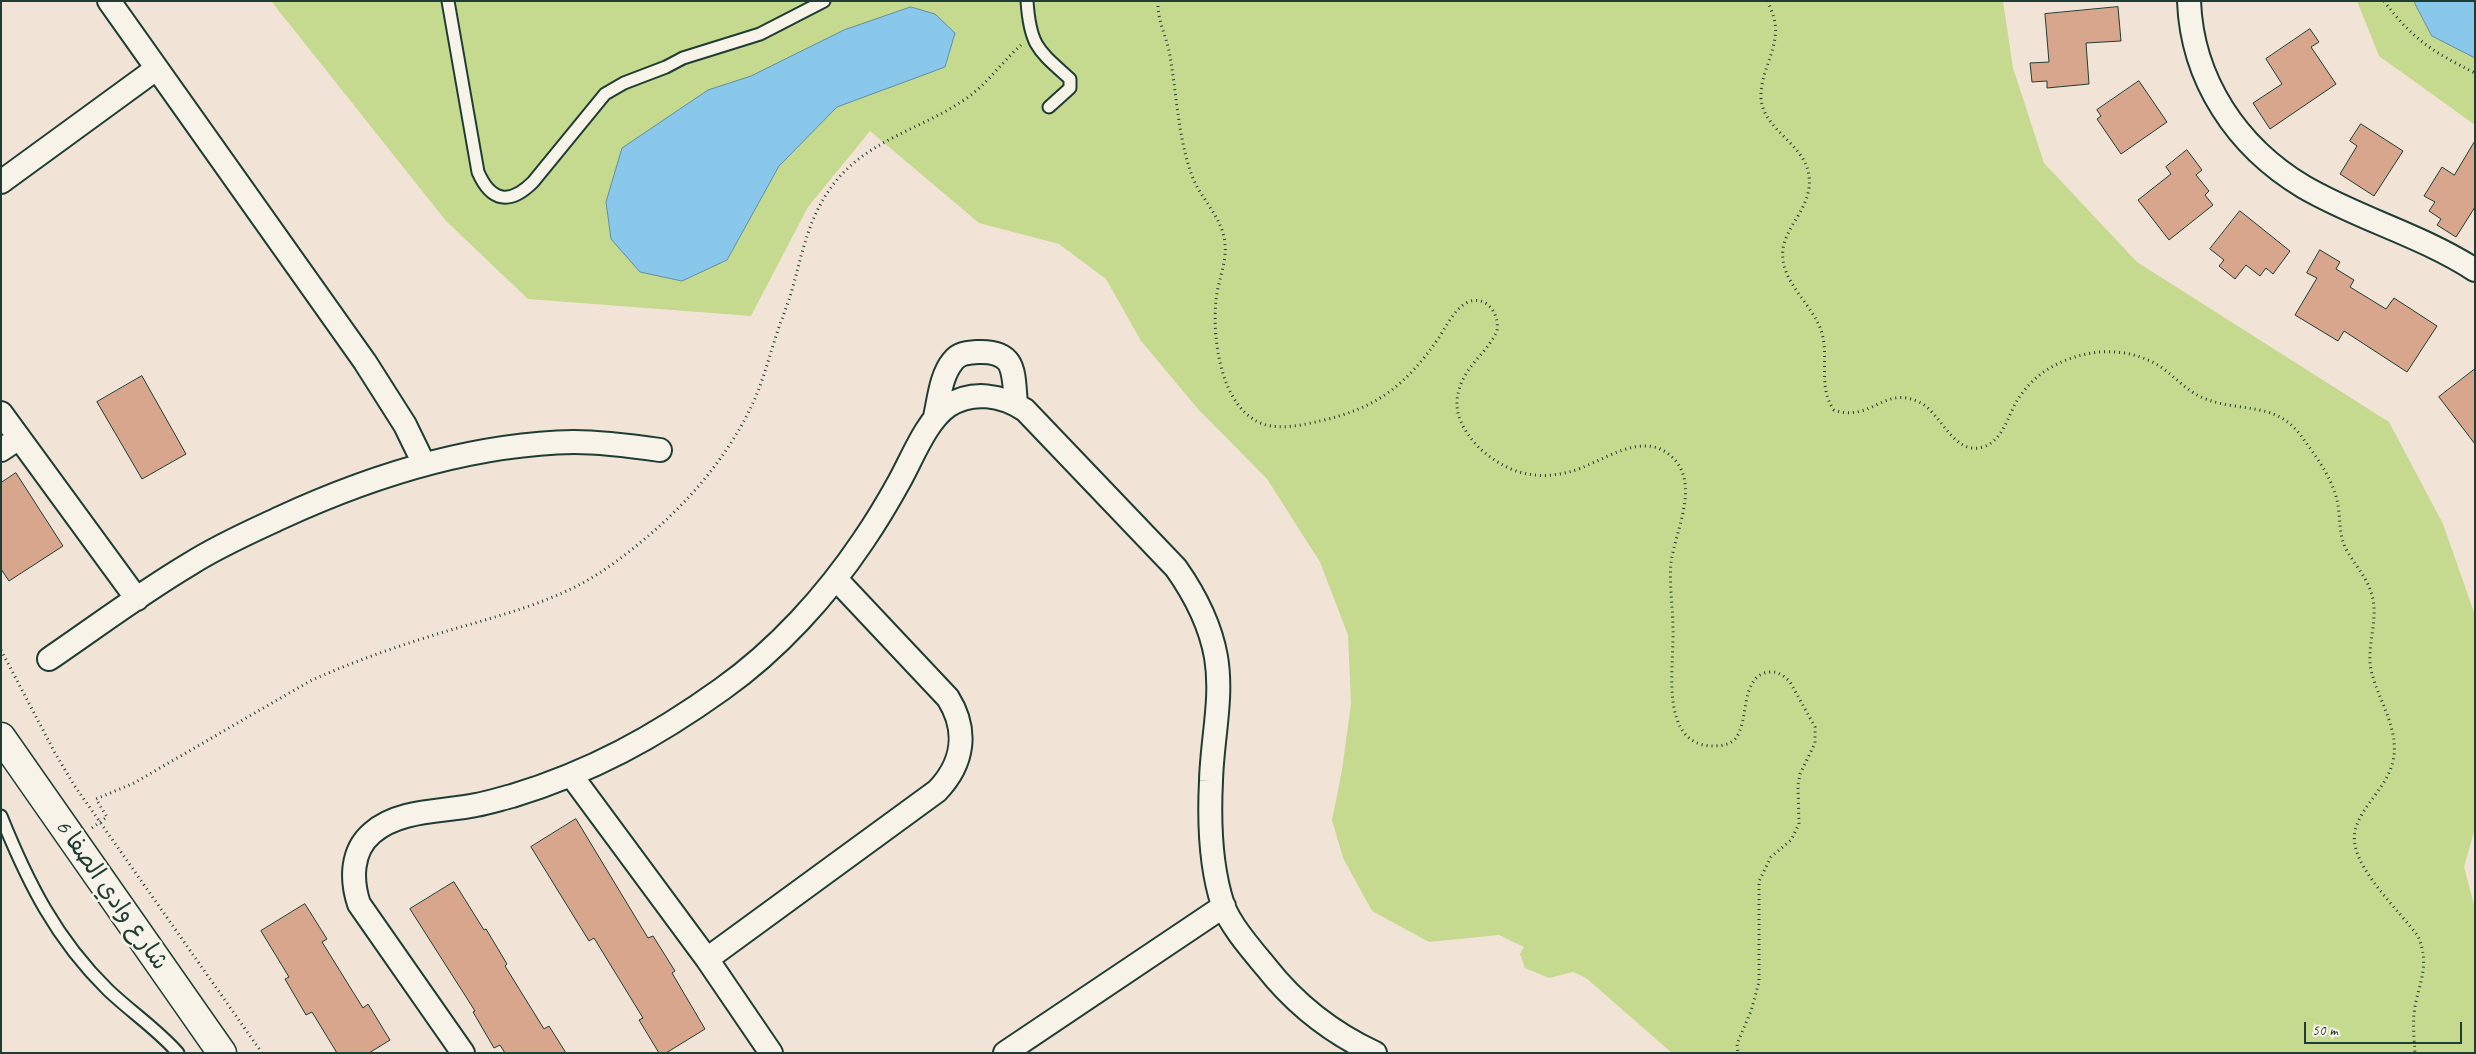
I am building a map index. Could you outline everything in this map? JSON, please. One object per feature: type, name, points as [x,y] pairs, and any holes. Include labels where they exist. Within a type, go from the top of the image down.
[{"type":"main road","name":"شارع وادي الصفا 6","points":[[1,737],[222,1053]]},
{"type":"street","points":[[109,1],[365,362],[405,425],[424,464]]},
{"type":"street","points":[[2189,1],[2196,47],[2216,101],[2230,121],[2264,158],[2305,187],[2426,241],[2475,270]]},
{"type":"street","points":[[1,182],[156,69]]},
{"type":"street","points":[[463,1053],[359,904],[353,887],[353,868],[359,850],[370,834],[382,825],[402,817],[479,805],[571,776],[603,762],[686,714],[735,680],[782,638],[836,579],[863,541],[898,485],[935,417],[948,368],[958,355],[990,352],[1000,354],[1007,359],[1012,367],[1016,404]]},
{"type":"street","points":[[935,417],[949,405],[965,398],[982,395],[1000,398],[1016,404],[1025,410],[1176,568],[1195,595],[1209,630],[1216,657],[1218,696],[1211,781],[1212,852],[1224,906],[1250,947],[1277,981],[1312,1015],[1352,1042],[1375,1053]]},
{"type":"street","points":[[1,413],[10,444],[137,599]]},
{"type":"street","points":[[49,659],[190,564],[241,536],[335,493],[377,477],[424,464],[541,444],[575,442],[618,444],[660,450]]},
{"type":"street","points":[[707,959],[937,790],[955,767],[962,739],[960,724],[952,704],[836,579]]},
{"type":"street","points":[[571,776],[707,959],[771,1053]]},
{"type":"street","points":[[1010,1051],[1224,906]]},
{"type":"lane","points":[[448,1],[478,172],[485,189],[502,198],[520,195],[533,182],[605,94],[624,83],[666,67],[683,58],[760,34],[824,1]]},
{"type":"lane","points":[[1027,1],[1031,37],[1042,54],[1071,81],[1070,88],[1049,107]]},
{"type":"lane","points":[[1,816],[39,901],[71,950],[109,991],[147,1022],[178,1053]]},
{"type":"path","points":[[1158,1],[1159,22],[1167,40],[1180,134],[1186,157],[1193,179],[1224,234],[1225,260],[1216,300],[1216,325],[1222,369],[1236,404],[1249,417],[1264,425],[1300,425],[1334,418],[1370,405],[1404,381],[1432,347],[1458,309],[1472,300],[1480,301],[1493,309],[1498,324],[1497,331],[1463,378],[1457,406],[1460,421],[1479,448],[1504,466],[1517,471],[1542,476],[1572,471],[1620,450],[1647,446],[1661,448],[1674,458],[1682,472],[1685,504],[1671,564],[1674,650],[1672,683],[1680,729],[1699,744],[1710,746],[1728,743],[1739,733],[1752,686],[1762,674],[1770,672],[1784,676],[1790,682],[1815,727],[1816,735],[1812,751],[1800,774],[1797,795],[1800,815],[1796,832],[1791,840],[1771,857],[1759,881],[1759,982],[1751,1011],[1737,1044],[1738,1053]]},
{"type":"path","points":[[1768,1],[1775,22],[1775,32],[1761,98],[1764,110],[1771,121],[1802,154],[1810,177],[1809,191],[1803,208],[1786,238],[1783,259],[1790,280],[1810,309],[1821,330],[1826,391],[1828,402],[1834,410],[1855,414],[1865,412],[1886,400],[1905,398],[1918,401],[1929,409],[1958,443],[1970,448],[1983,448],[1994,442],[2002,432],[2020,396],[2034,380],[2049,368],[2082,355],[2115,351],[2147,360],[2202,397],[2271,411],[2287,421],[2301,435],[2326,473],[2338,503],[2342,537],[2347,550],[2366,579],[2372,596],[2374,612],[2369,658],[2394,739],[2394,756],[2390,773],[2382,789],[2356,824],[2355,848],[2374,882],[2418,936],[2422,947],[2425,958],[2414,1015],[2415,1053]]},
{"type":"path","points":[[2384,1],[2402,26],[2436,54],[2475,73]]},
{"type":"path","points":[[72,841],[107,816],[96,800],[134,783],[310,681],[336,669],[402,646],[492,619],[546,599],[603,571],[658,527],[715,467],[752,405],[766,371],[792,290],[801,249],[814,216],[831,187],[844,171],[877,145],[932,119],[968,97],[992,77],[1016,50],[1031,37]]},
{"type":"path","points":[[1,650],[55,752],[100,822],[262,1053]]},
{"type":"green space","points":[[271,1],[2003,1],[2013,68],[2044,163],[2137,262],[2389,422],[2443,524],[2475,615],[2475,828],[2464,867],[2475,908],[2475,1053],[1672,1053],[1586,978],[1573,972],[1549,978],[1525,968],[1520,954],[1524,947],[1499,935],[1429,942],[1372,911],[1343,858],[1332,820],[1342,770],[1351,704],[1348,635],[1320,562],[1267,479],[1198,409],[1141,341],[1106,279],[1059,244],[979,223],[870,131],[808,207],[751,316],[528,299],[446,221]]},
{"type":"green space","points":[[2357,1],[2475,1],[2475,125],[2379,56]]},
{"type":"water","points":[[2414,1],[2475,1],[2475,58],[2432,36]]},
{"type":"water","points":[[911,7],[935,14],[955,33],[945,67],[837,107],[779,166],[727,260],[682,281],[640,272],[611,239],[606,202],[622,148],[708,90],[751,76],[844,30]]},
{"type":"building","points":[[2118,7],[2121,41],[2086,43],[2089,84],[2047,88],[2047,81],[2032,82],[2030,63],[2049,62],[2045,14]]},
{"type":"building","points":[[2310,29],[2319,42],[2311,47],[2336,84],[2270,129],[2253,103],[2282,84],[2266,59]]},
{"type":"building","points":[[2139,81],[2167,122],[2121,154],[2097,119],[2101,116],[2097,110]]},
{"type":"building","points":[[2361,124],[2403,151],[2374,196],[2340,174],[2357,146],[2350,141]]},
{"type":"building","points":[[2475,141],[2475,207],[2456,237],[2437,225],[2441,219],[2429,211],[2435,202],[2424,196],[2442,167],[2454,175]]},
{"type":"building","points":[[2187,150],[2202,170],[2196,175],[2209,191],[2205,195],[2213,205],[2169,240],[2138,200],[2171,174],[2166,167]]},
{"type":"building","points":[[2240,211],[2290,251],[2273,274],[2266,268],[2260,276],[2246,265],[2235,279],[2219,266],[2224,260],[2210,249]]},
{"type":"building","points":[[2320,250],[2340,262],[2336,269],[2354,280],[2350,287],[2386,309],[2394,298],[2437,326],[2407,372],[2344,331],[2338,341],[2295,315],[2317,278],[2307,273]]},
{"type":"building","points":[[2475,369],[2475,444],[2439,397]]},
{"type":"building","points":[[142,376],[186,454],[142,479],[97,402]]},
{"type":"building","points":[[16,473],[63,546],[9,581],[1,569],[1,483]]},
{"type":"building","points":[[576,819],[648,938],[653,936],[675,971],[672,973],[705,1029],[666,1053],[659,1053],[639,1020],[643,1018],[594,938],[589,941],[531,847]]},
{"type":"building","points":[[454,882],[484,930],[486,929],[507,964],[505,966],[544,1029],[549,1026],[566,1053],[505,1053],[500,1045],[494,1048],[473,1012],[475,1011],[410,909]]},
{"type":"building","points":[[305,904],[327,939],[322,942],[363,1008],[368,1004],[390,1040],[369,1053],[337,1053],[312,1012],[306,1015],[285,979],[289,977],[261,931]]}]
